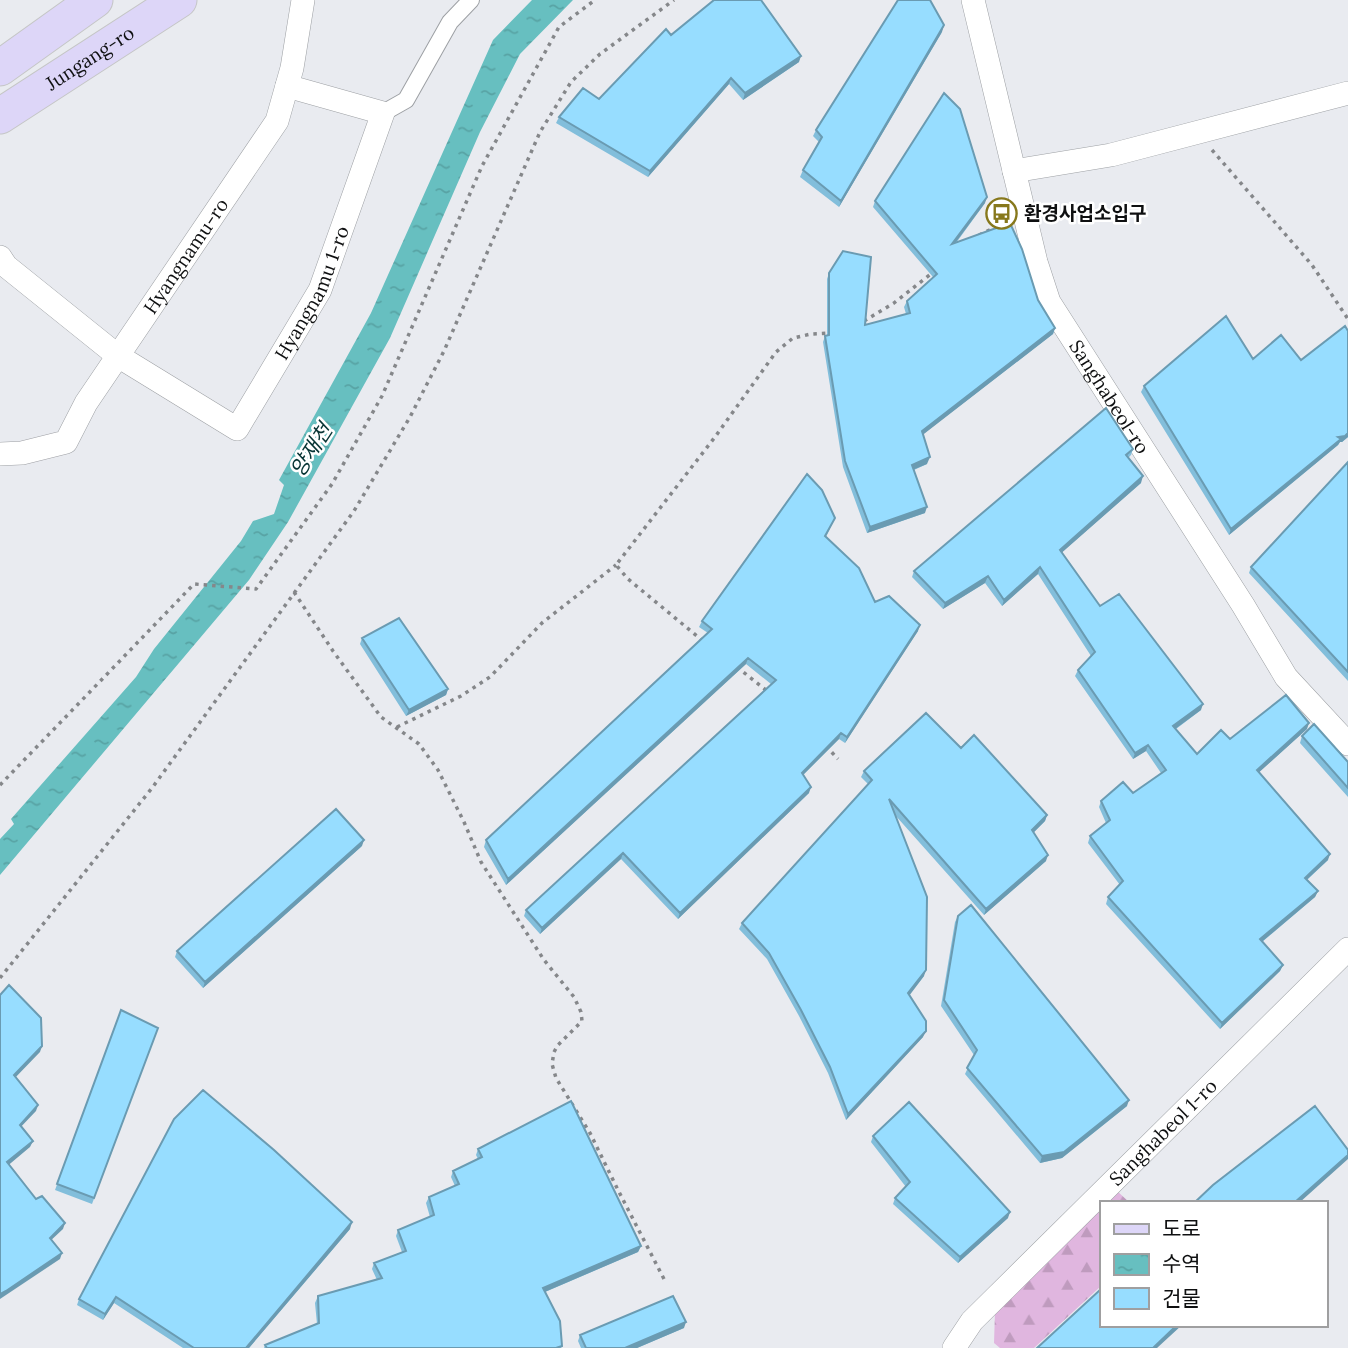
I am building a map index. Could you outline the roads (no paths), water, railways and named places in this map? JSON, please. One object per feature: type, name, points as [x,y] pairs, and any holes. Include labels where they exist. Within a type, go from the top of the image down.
[{"type":"main road","points":[[0,68],[95,0]]},
{"type":"main road","name":"Jungang-ro","points":[[0,116],[179,0]]},
{"type":"street","name":"Hyangnamu-ro","points":[[0,454],[22,453],[66,442],[86,403],[277,121],[292,68],[303,0]]},
{"type":"street","points":[[287,86],[383,113],[405,100],[450,22],[471,0]]},
{"type":"street","name":"Sanghabeol-ro","points":[[973,0],[1036,262],[1049,302],[1243,605],[1286,677],[1348,744]]},
{"type":"street","points":[[1014,172],[1111,155],[1348,93]]},
{"type":"street","name":"Hyangnamu 1-ro","points":[[118,356],[237,429],[320,290],[383,113]]},
{"type":"street","points":[[0,257],[6,266],[118,356]]},
{"type":"street","name":"Sanghabeol 1-ro","points":[[954,1348],[972,1321],[1348,949]]},
{"type":"water","name":"양재천","points":[[532,0],[573,0],[520,54],[480,132],[390,338],[288,522],[249,580],[0,875],[0,839],[14,824],[11,819],[136,677],[154,649],[241,541],[253,521],[274,514],[284,485],[279,480],[371,313],[493,40]]},
{"type":"place","name":"환경사업소입구","points":[[1001,213]]}]
